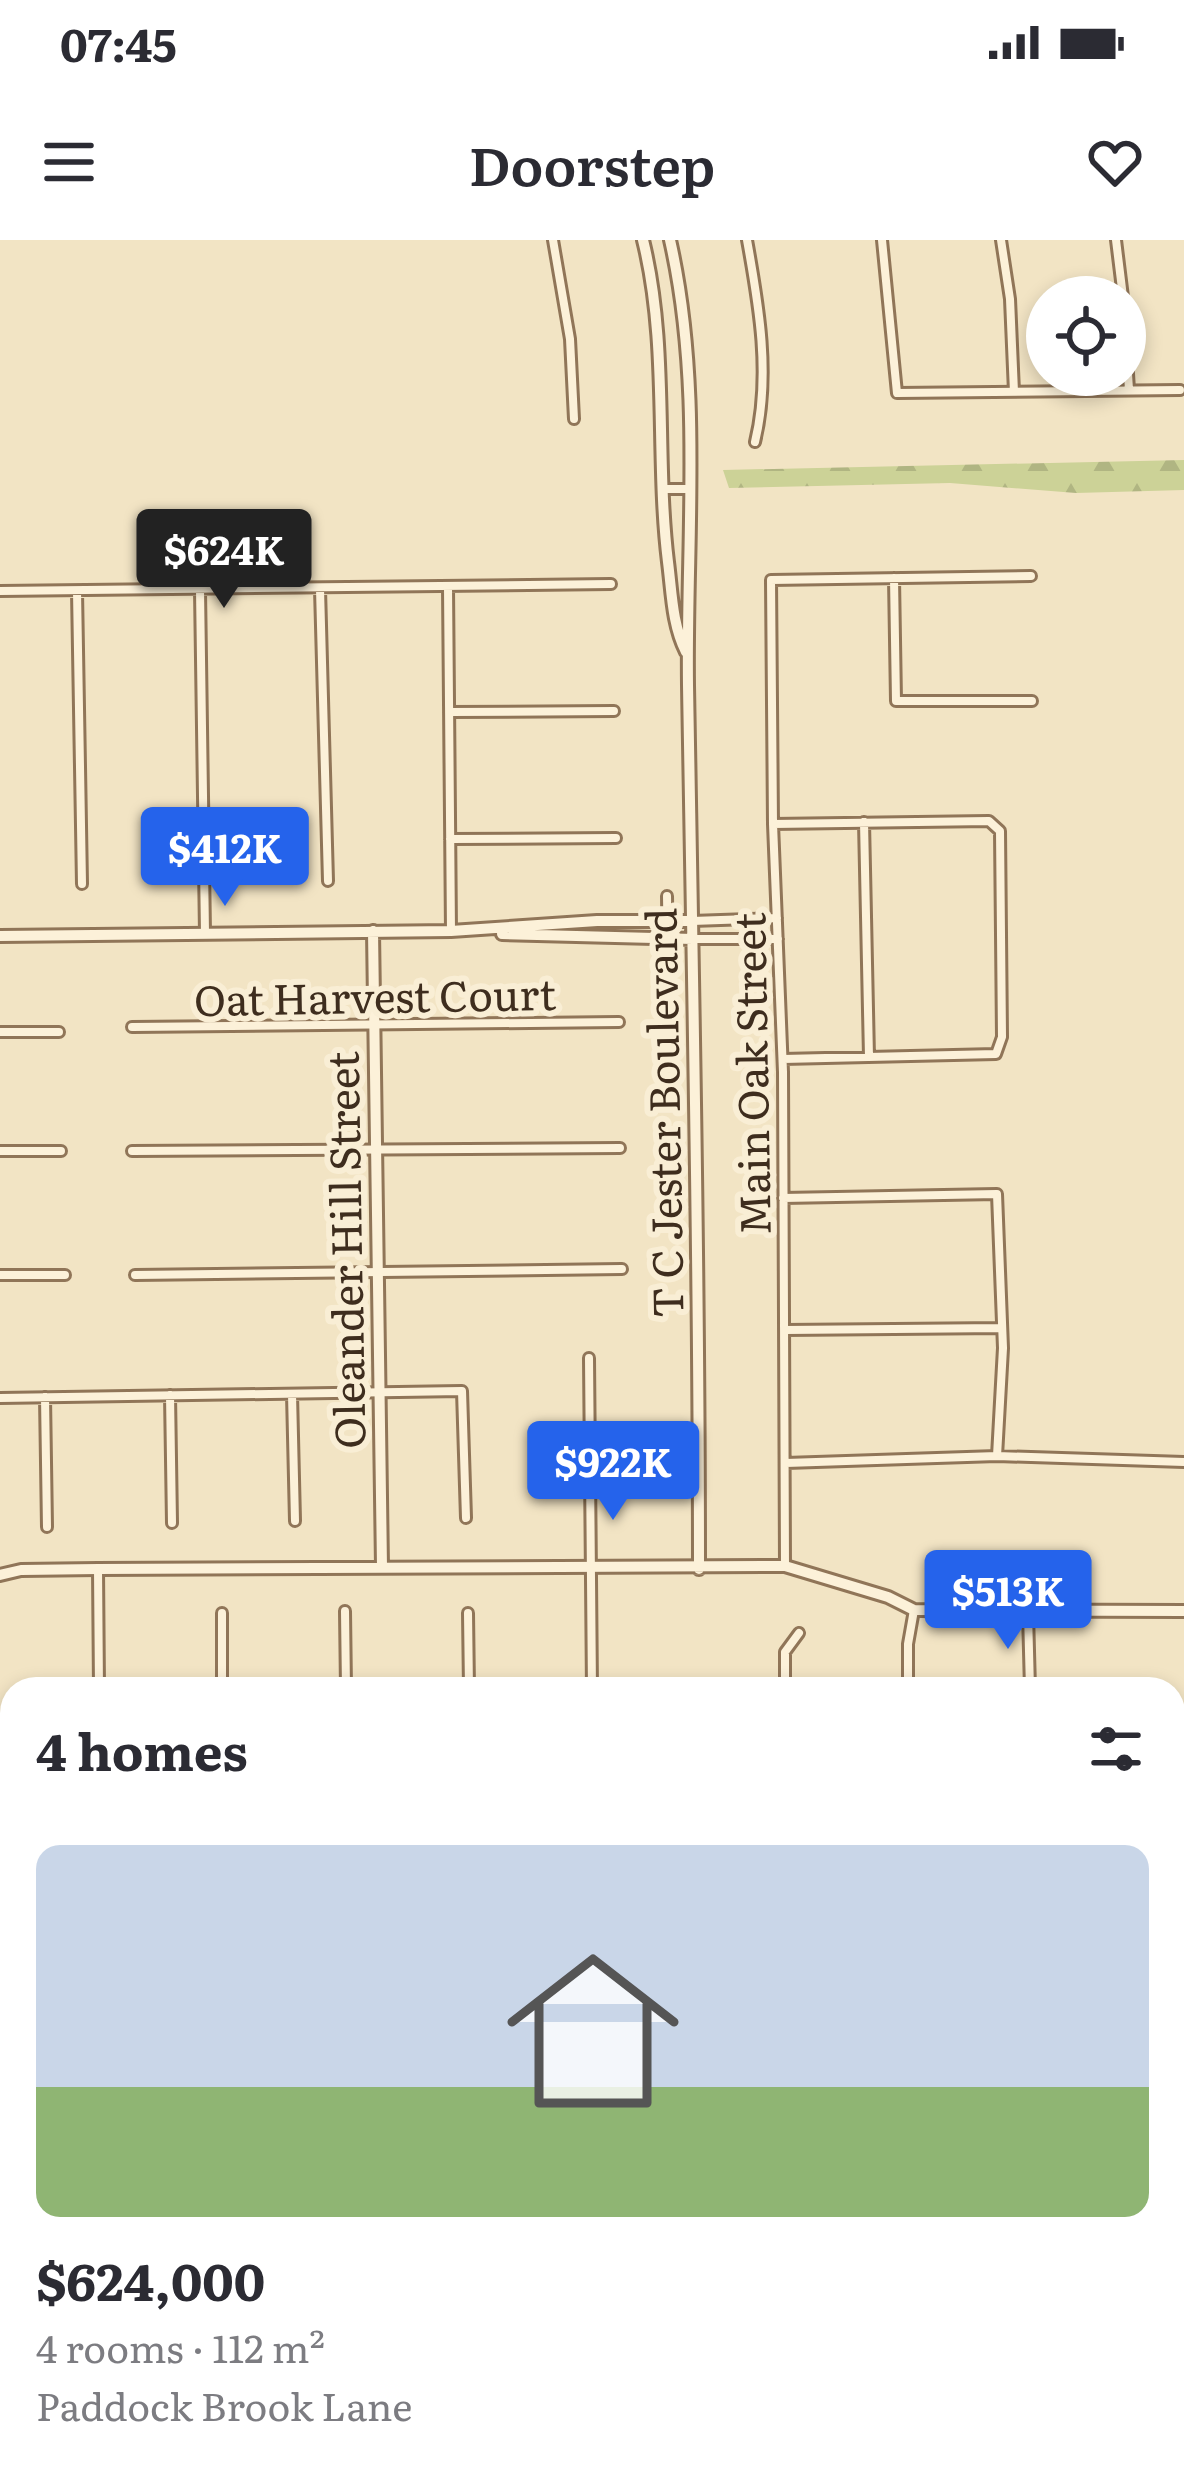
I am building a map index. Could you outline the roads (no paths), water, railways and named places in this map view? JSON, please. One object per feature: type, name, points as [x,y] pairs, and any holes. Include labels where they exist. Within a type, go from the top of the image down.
[{"type":"street","points":[[553,240],[570,338],[574,419]]},
{"type":"street","name":"T C Jester Boulevard","points":[[644,240],[659,356],[662,489],[676,633],[688,655]]},
{"type":"street","name":"T C Jester Boulevard","points":[[670,240],[688,369],[698,1569]]},
{"type":"street","points":[[747,240],[759,312],[763,408],[755,442]]},
{"type":"street","points":[[882,240],[897,393],[1026,392]]},
{"type":"street","points":[[1001,240],[1010,299],[1014,392]]},
{"type":"street","points":[[1116,240],[1120,276]]},
{"type":"street","points":[[1146,390],[1180,390]]},
{"type":"street","points":[[662,489],[689,489]]},
{"type":"street","points":[[1031,576],[894,578],[896,701],[1032,700]]},
{"type":"street","name":"Main Oak Street","points":[[785,1566],[783,1058],[773,824],[771,580],[894,578]]},
{"type":"street","points":[[0,591],[611,584]]},
{"type":"street","points":[[448,587],[451,931]]},
{"type":"street","points":[[320,589],[328,881]]},
{"type":"street","points":[[200,590],[205,933]]},
{"type":"street","points":[[77,591],[82,884]]},
{"type":"street","points":[[449,712],[614,711]]},
{"type":"street","points":[[773,824],[989,821],[1000,831],[1001,1047],[996,1054],[783,1058]]},
{"type":"street","points":[[864,822],[869,1057]]},
{"type":"street","points":[[450,839],[616,838]]},
{"type":"street","name":"T C Jester Boulevard","points":[[668,896],[668,960]]},
{"type":"street","points":[[0,936],[451,931],[777,918]]},
{"type":"street","points":[[451,931],[778,939]]},
{"type":"street","name":"Oleander Hill Street","points":[[373,932],[382,1567]]},
{"type":"street","name":"Oat Harvest Court","points":[[132,1027],[619,1022]]},
{"type":"street","points":[[0,1032],[58,1032]]},
{"type":"street","points":[[132,1151],[620,1148]]},
{"type":"street","points":[[0,1151],[61,1150]]},
{"type":"street","points":[[783,1198],[997,1194],[1002,1328],[997,1456]]},
{"type":"street","points":[[135,1274],[622,1269]]},
{"type":"street","points":[[0,1275],[65,1274]]},
{"type":"street","points":[[785,1330],[1002,1328]]},
{"type":"street","points":[[589,1358],[592,1677]]},
{"type":"street","points":[[0,1398],[462,1391],[466,1518]]},
{"type":"street","points":[[292,1394],[295,1521]]},
{"type":"street","points":[[170,1395],[172,1523]]},
{"type":"street","points":[[45,1397],[46,1527]]},
{"type":"street","points":[[786,1463],[997,1456],[1184,1462]]},
{"type":"street","points":[[0,1575],[21,1570],[98,1569],[785,1566],[888,1597],[914,1610],[1184,1611]]},
{"type":"street","points":[[98,1569],[99,1677]]},
{"type":"street","points":[[908,1677],[914,1610]]},
{"type":"street","points":[[345,1611],[346,1677]]},
{"type":"street","points":[[222,1613],[222,1677]]},
{"type":"street","points":[[468,1613],[469,1677]]},
{"type":"street","points":[[1028,1613],[1030,1677]]},
{"type":"street","points":[[785,1677],[784,1652],[799,1633]]}]
